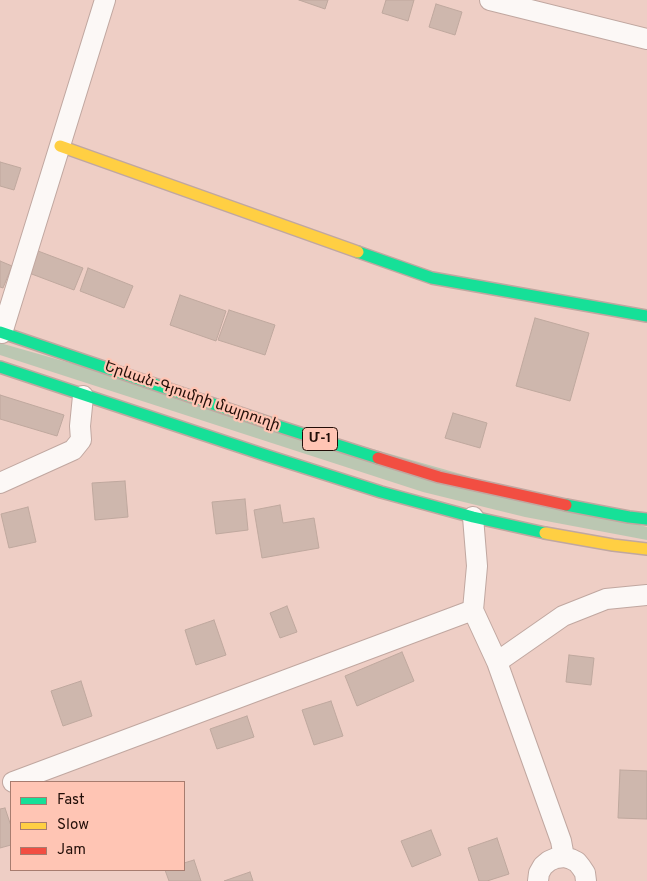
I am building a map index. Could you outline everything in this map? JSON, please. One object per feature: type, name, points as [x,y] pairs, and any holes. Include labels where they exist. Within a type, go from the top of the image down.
[{"type":"main road","points":[[60,146],[432,278],[647,316]]},
{"type":"main road","name":"Երևան-Գյումրի մայրուղի","points":[[1,333],[281,428],[439,477],[535,499],[647,519]]},
{"type":"main road","name":"Երևան-Գյումրի մայրուղի","points":[[0,368],[381,492],[526,529],[613,545],[647,549]]},
{"type":"street","points":[[1,333],[105,0]]},
{"type":"street","points":[[490,0],[647,39]]},
{"type":"street","points":[[0,483],[73,450],[81,440],[80,426],[84,396]]},
{"type":"street","points":[[473,517],[477,566],[473,610],[497,662],[561,841],[564,857]]},
{"type":"street","points":[[497,662],[563,616],[606,599],[647,595]]},
{"type":"street","points":[[17,781],[473,610]]},
{"type":"street","points":[[538,881],[543,866],[549,861],[564,857],[577,862],[584,873],[586,881]]},
{"type":"green space","points":[[0,343],[647,527],[647,540],[525,517],[423,492],[0,355]]},
{"type":"building","points":[[299,0],[328,0],[325,9]]},
{"type":"building","points":[[386,0],[414,0],[408,21],[382,13]]},
{"type":"building","points":[[436,4],[462,12],[455,35],[429,27]]},
{"type":"building","points":[[0,162],[21,168],[14,190],[0,186]]},
{"type":"building","points":[[38,251],[83,268],[74,290],[29,273]]},
{"type":"building","points":[[0,261],[12,266],[3,288],[0,287]]},
{"type":"building","points":[[88,268],[133,286],[124,308],[80,291]]},
{"type":"building","points":[[180,295],[226,311],[216,341],[170,325]]},
{"type":"building","points":[[229,310],[275,325],[265,355],[218,340]]},
{"type":"building","points":[[535,318],[589,333],[570,401],[516,386]]},
{"type":"building","points":[[0,395],[64,415],[57,436],[0,419]]},
{"type":"building","points":[[453,413],[487,423],[480,448],[445,438]]},
{"type":"building","points":[[125,481],[128,517],[95,520],[92,483]]},
{"type":"building","points":[[245,499],[248,530],[216,534],[212,502]]},
{"type":"building","points":[[280,505],[283,523],[314,518],[319,548],[262,558],[254,510]]},
{"type":"building","points":[[28,507],[36,542],[9,548],[1,514]]},
{"type":"building","points":[[287,606],[297,632],[280,638],[270,613]]},
{"type":"building","points":[[214,620],[226,655],[196,665],[185,630]]},
{"type":"building","points":[[402,652],[414,681],[357,706],[345,676]]},
{"type":"building","points":[[569,655],[594,658],[591,685],[566,682]]},
{"type":"building","points":[[81,681],[92,716],[63,726],[51,691]]},
{"type":"building","points":[[331,701],[343,736],[314,745],[302,710]]},
{"type":"building","points":[[247,716],[254,737],[217,749],[210,729]]},
{"type":"building","points":[[620,770],[647,771],[647,819],[618,818]]},
{"type":"building","points":[[5,808],[10,823],[10,845],[0,848],[0,809]]},
{"type":"building","points":[[431,830],[441,855],[412,867],[401,841]]},
{"type":"building","points":[[497,838],[509,874],[487,881],[479,881],[468,848]]},
{"type":"building","points":[[194,860],[201,881],[169,881],[165,871],[185,871],[185,863]]},
{"type":"building","points":[[250,872],[253,881],[224,881]]},
{"type":"traffic: fast","points":[[358,252],[432,278],[647,316]]},
{"type":"traffic: fast","points":[[0,332],[378,458]]},
{"type":"traffic: fast","points":[[0,367],[381,492],[473,517],[545,533]]},
{"type":"traffic: fast","points":[[566,505],[647,519]]},
{"type":"traffic: slow","points":[[60,146],[358,252]]},
{"type":"traffic: slow","points":[[545,533],[647,549]]},
{"type":"traffic: jam","points":[[378,458],[439,477],[566,505]]}]
